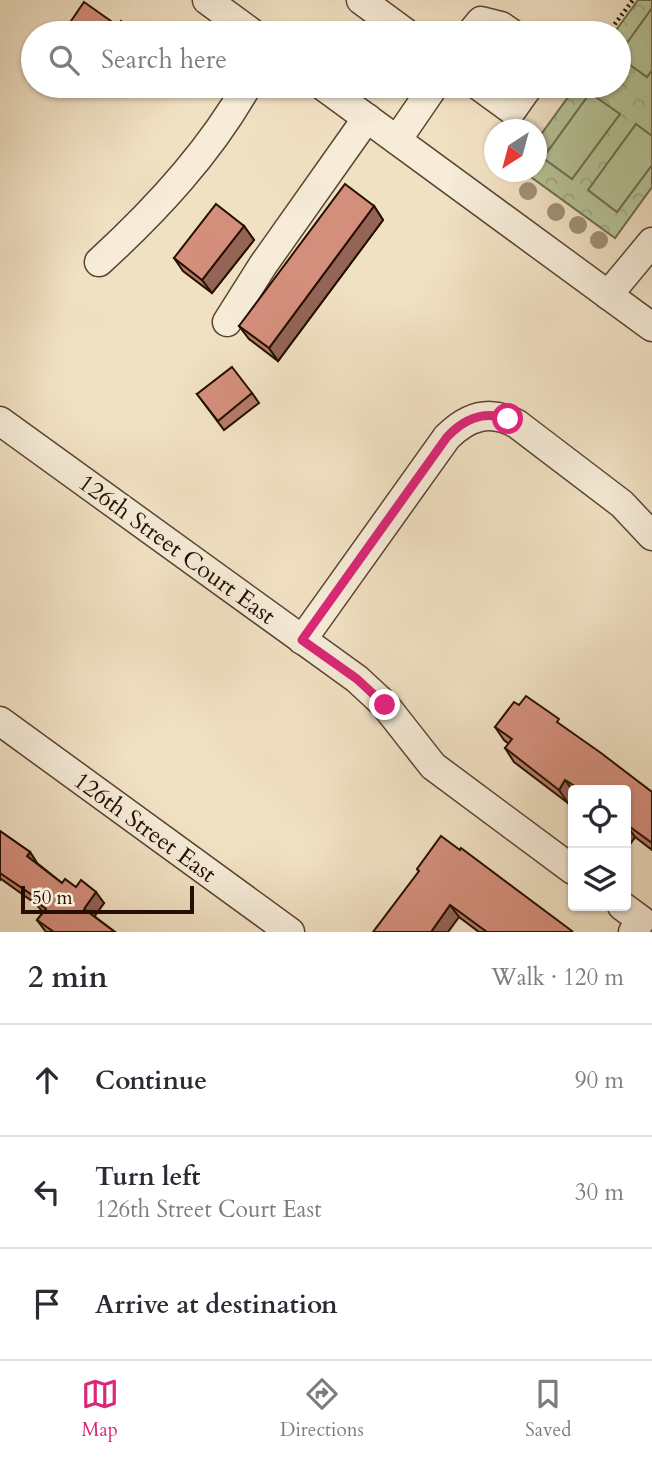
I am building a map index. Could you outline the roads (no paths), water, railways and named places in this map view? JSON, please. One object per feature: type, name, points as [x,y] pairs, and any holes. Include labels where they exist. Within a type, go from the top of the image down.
[{"type":"street","points":[[206,0],[235,21]]},
{"type":"street","points":[[361,0],[390,21]]},
{"type":"street","points":[[99,262],[159,205],[216,133],[239,98]]},
{"type":"street","points":[[340,98],[652,327]]},
{"type":"street","points":[[397,140],[426,98]]},
{"type":"street","points":[[495,98],[512,110],[520,98]]},
{"type":"street","points":[[227,322],[263,265],[367,118]]},
{"type":"street","points":[[608,295],[652,242]]},
{"type":"street","points":[[302,640],[447,437],[464,422],[479,416],[498,415],[517,424],[622,504],[652,536]]},
{"type":"street","name":"126th Street Court East","points":[[0,421],[371,691],[399,722],[422,754],[450,781],[568,866]]},
{"type":"street","name":"126th Street East","points":[[0,721],[290,932]]}]
